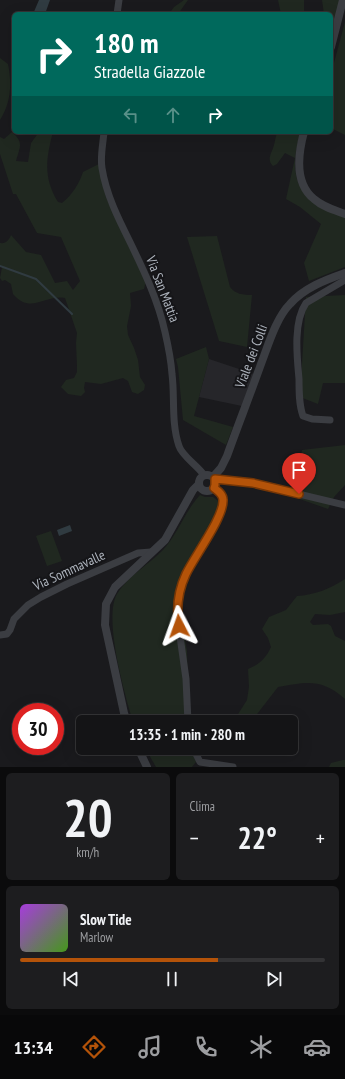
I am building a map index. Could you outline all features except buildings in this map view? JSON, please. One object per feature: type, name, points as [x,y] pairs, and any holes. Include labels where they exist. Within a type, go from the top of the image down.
[{"type":"street","points":[[117,12],[119,0]]},
{"type":"street","points":[[333,39],[343,0]]},
{"type":"street","name":"Via San Mattia","points":[[104,134],[102,166],[106,188],[119,221],[144,270],[166,333],[172,373],[175,424],[178,445],[182,452],[204,475]]},
{"type":"street","points":[[304,134],[300,151],[299,171],[301,182],[305,190],[314,200],[328,208],[345,214]]},
{"type":"street","name":"Viale dei Colli","points":[[214,481],[227,456],[279,320],[289,304],[305,290],[345,273]]},
{"type":"street","points":[[330,420],[312,419],[303,416],[300,400],[297,353],[299,320],[306,303],[345,280]]},
{"type":"street","points":[[125,715],[105,625],[106,604],[115,587],[165,540],[193,490],[199,484],[200,478],[204,475],[210,475],[221,493],[223,500],[221,509],[216,521],[186,574],[178,600],[177,615],[186,680],[188,715]]},
{"type":"street","points":[[199,484],[204,491],[211,490],[214,481]]},
{"type":"street","points":[[214,481],[253,483],[345,505]]},
{"type":"street","name":"Via Sommavalle","points":[[0,635],[7,634],[18,614],[28,605],[41,597],[80,578],[138,554],[152,552]]},
{"type":"street","points":[[141,755],[147,767]]},
{"type":"street","points":[[196,755],[200,762],[233,767]]},
{"type":"shaded area","points":[[39,0],[50,0],[46,12],[34,12]]},
{"type":"shaded area","points":[[184,0],[188,0],[179,12],[170,12],[174,7]]},
{"type":"shaded area","points":[[278,0],[304,0],[304,12],[281,12]]},
{"type":"shaded area","points":[[322,0],[340,0],[334,22],[333,12],[324,12]]},
{"type":"shaded area","points":[[345,22],[345,135],[333,129],[333,67]]},
{"type":"shaded area","points":[[0,58],[8,64],[10,93],[4,114],[0,120]]},
{"type":"shaded area","points":[[12,132],[12,134],[16,136],[20,142],[20,148],[16,161],[28,162],[31,143],[38,134],[53,134],[47,168],[50,185],[58,202],[62,203],[72,193],[83,172],[99,164],[106,197],[117,221],[147,276],[144,289],[130,293],[131,306],[127,326],[128,335],[138,360],[140,377],[145,385],[144,390],[138,394],[132,392],[128,381],[123,378],[101,384],[85,382],[85,392],[81,396],[68,394],[61,387],[66,380],[74,378],[77,372],[77,333],[65,298],[26,303],[13,294],[11,284],[5,280],[2,281],[0,278],[2,267],[0,266],[0,243],[7,241],[11,235],[26,252],[41,255],[55,283],[67,281],[73,290],[80,281],[61,237],[37,233],[16,194],[13,194],[0,154],[0,137],[4,139]]},
{"type":"shaded area","points":[[277,134],[300,134],[295,159],[297,178],[305,194],[312,201],[323,208],[345,217],[345,267],[309,281],[304,263],[321,224],[300,207],[286,199],[295,158],[285,153],[277,164],[273,166],[270,161],[270,156]]},
{"type":"shaded area","points":[[217,236],[230,287],[240,294],[252,295],[247,347],[219,341],[187,237]]},
{"type":"shaded area","points":[[345,295],[345,383],[323,383],[318,404],[300,397],[306,297]]},
{"type":"shaded area","points":[[206,347],[209,359],[194,416],[233,427],[226,445],[183,420],[176,359]]},
{"type":"shaded area","points":[[209,359],[254,374],[242,406],[199,397]]},
{"type":"shaded area","points":[[345,445],[345,485],[334,497],[328,509],[294,497],[302,450]]},
{"type":"shaded area","points":[[200,495],[205,497],[213,497],[225,506],[180,599],[180,613],[187,651],[188,692],[191,715],[131,715],[117,657],[112,621],[113,606],[117,594],[127,582],[168,544]]},
{"type":"shaded area","points":[[70,525],[72,531],[59,536],[57,530]]},
{"type":"shaded area","points":[[51,531],[62,561],[47,566],[36,536]]},
{"type":"shaded area","points":[[345,579],[345,612],[330,615],[315,614],[310,622],[313,625],[328,624],[331,626],[335,636],[345,641],[345,699],[336,692],[321,685],[313,683],[297,684],[278,687],[256,715],[237,715],[247,700],[249,687],[248,669],[262,660],[271,647],[268,638],[262,629],[269,617],[286,610],[297,596],[322,591]]},
{"type":"shaded area","points":[[149,755],[198,755],[199,758],[192,767],[156,767]]},
{"type":"shaded area","points":[[345,760],[345,767],[329,767],[331,763]]},
{"type":"waterway","points":[[0,266],[36,279],[72,314]]},
{"type":"route","points":[[179,626],[177,615],[180,589],[186,574],[216,521],[221,509],[223,500],[221,493],[214,488],[216,482],[215,479],[253,483],[299,494]]}]
